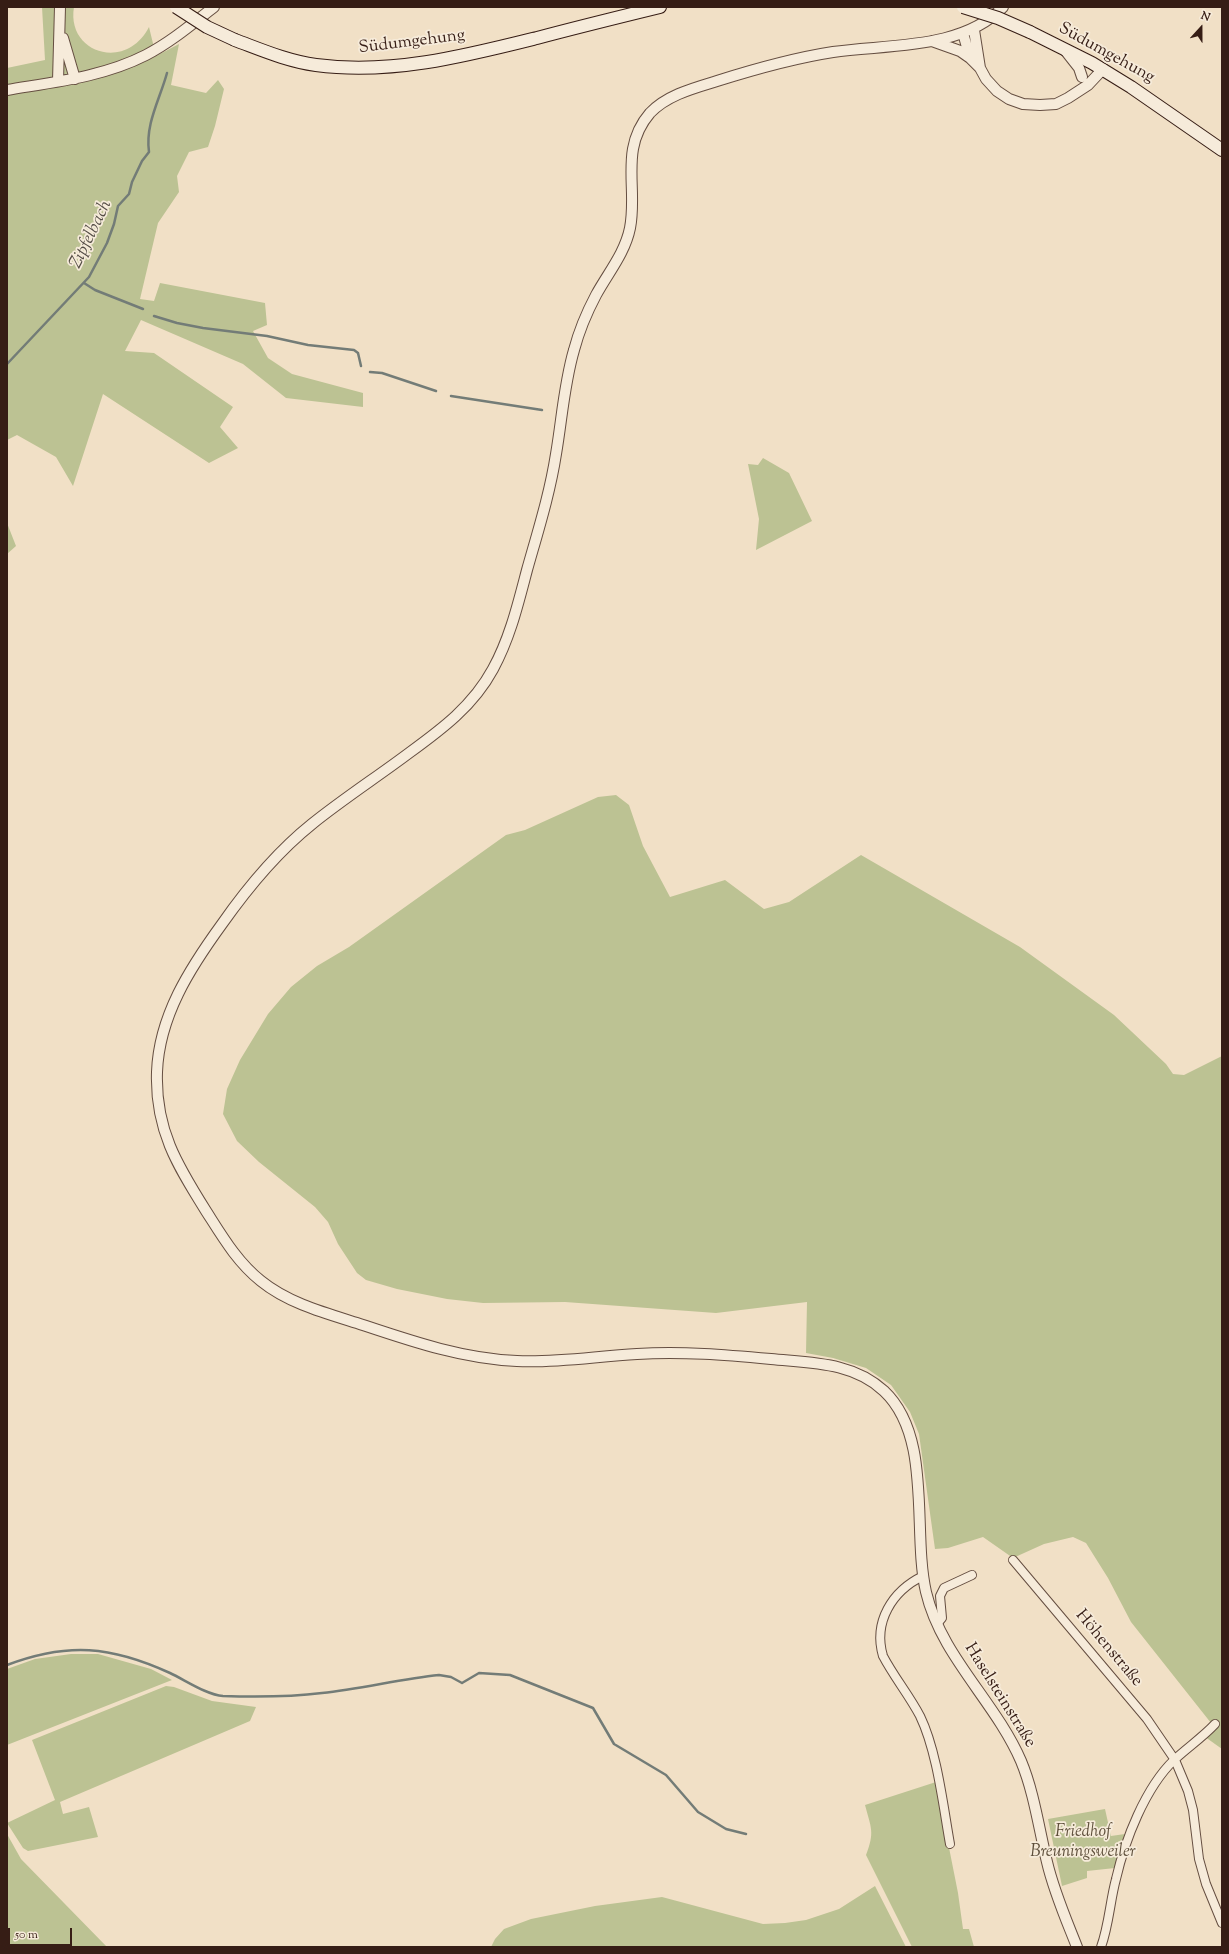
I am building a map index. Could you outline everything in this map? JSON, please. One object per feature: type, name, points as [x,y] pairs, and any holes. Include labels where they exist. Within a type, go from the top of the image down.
[{"type":"main road","name":"Südumgehung","points":[[176,7],[207,27],[276,56],[315,65],[356,68],[433,62],[497,48],[660,7]]},
{"type":"main road","name":"Südumgehung","points":[[962,7],[998,18],[1092,63],[1159,105],[1222,150]]},
{"type":"street","points":[[58,81],[60,7]]},
{"type":"street","points":[[7,90],[99,73],[134,60],[173,38],[214,7]]},
{"type":"street","name":"Haselsteinstraße","points":[[1003,7],[990,20],[974,30],[932,41],[829,52],[751,71],[673,96],[659,105],[646,118],[639,130],[632,148],[630,165],[632,221],[628,238],[593,300],[574,347],[568,374],[549,490],[510,630],[492,670],[480,690],[454,720],[311,824],[284,848],[249,887],[198,957],[174,1001],[161,1044],[157,1084],[159,1109],[163,1128],[177,1164],[225,1240],[240,1262],[257,1278],[275,1292],[307,1306],[410,1340],[476,1356],[516,1361],[560,1360],[642,1353],[692,1353],[802,1362],[836,1366],[857,1372],[888,1394],[900,1411],[907,1425],[915,1454],[923,1576],[931,1609],[937,1624],[954,1655],[1007,1733],[1023,1767],[1054,1891],[1077,1947]]},
{"type":"street","points":[[974,30],[980,68]]},
{"type":"street","points":[[60,31],[75,78]]},
{"type":"street","points":[[963,33],[970,58]]},
{"type":"street","points":[[932,41],[960,51],[980,68],[986,79],[997,91],[1009,99],[1023,104],[1056,104],[1068,98],[1096,78],[1102,69]]},
{"type":"street","points":[[1064,49],[1079,68],[1082,77]]},
{"type":"street","points":[[1079,90],[1082,77],[1092,63]]},
{"type":"street","name":"Höhenstraße","points":[[1013,1560],[1147,1719],[1175,1760],[1194,1810],[1199,1859],[1206,1884],[1222,1923]]},
{"type":"street","points":[[937,1624],[942,1618],[940,1596],[944,1588],[972,1575]]},
{"type":"street","points":[[923,1576],[906,1585],[892,1600],[881,1623],[880,1646],[883,1656],[920,1716],[925,1730],[935,1768],[950,1844]]},
{"type":"street","points":[[1102,1947],[1106,1936],[1116,1879],[1130,1832],[1153,1789],[1175,1760],[1215,1724]]},
{"type":"green space","points":[[42,7],[74,7],[74,23],[79,36],[88,45],[100,51],[113,53],[126,49],[139,41],[149,27],[156,56],[179,44],[171,85],[206,93],[218,80],[224,89],[208,147],[189,152],[177,176],[179,192],[158,223],[140,299],[154,301],[160,283],[265,303],[267,325],[253,331],[268,358],[292,374],[363,393],[363,407],[286,398],[243,364],[141,320],[125,351],[154,353],[233,407],[220,427],[238,448],[209,463],[103,394],[73,486],[56,457],[17,435],[7,440],[7,68],[45,60]]},
{"type":"green space","points":[[763,458],[789,473],[812,521],[756,550],[759,519],[748,464],[758,465]]},
{"type":"green space","points":[[7,523],[16,546],[7,554]]},
{"type":"green space","points":[[616,795],[629,805],[643,846],[670,897],[725,880],[764,909],[789,902],[861,855],[1020,947],[1114,1015],[1166,1064],[1173,1074],[1184,1075],[1222,1056],[1222,1749],[1201,1734],[1211,1723],[1131,1622],[1108,1578],[1086,1543],[1073,1537],[1044,1544],[1013,1558],[983,1537],[948,1548],[935,1549],[919,1434],[910,1412],[891,1385],[866,1368],[833,1358],[806,1353],[807,1302],[716,1313],[565,1302],[483,1303],[447,1299],[397,1289],[366,1280],[357,1273],[338,1244],[328,1222],[315,1207],[259,1162],[237,1141],[223,1114],[227,1089],[240,1060],[268,1014],[291,987],[317,966],[349,947],[506,835],[525,830],[598,797]]},
{"type":"green space","points":[[71,1654],[98,1654],[151,1669],[172,1680],[7,1745],[7,1669],[35,1659]]},
{"type":"green space","points":[[166,1686],[174,1687],[212,1701],[256,1707],[250,1721],[60,1802],[63,1814],[89,1807],[98,1837],[28,1851],[23,1848],[7,1823],[55,1800],[32,1740]]},
{"type":"green space","points":[[936,1782],[958,1893],[963,1929],[969,1929],[974,1947],[912,1947],[866,1855],[869,1847],[871,1830],[865,1805]]},
{"type":"green space","name":"Friedhof Breuningsweiler","points":[[1105,1809],[1111,1836],[1125,1834],[1115,1868],[1087,1871],[1087,1878],[1062,1886],[1048,1819]]},
{"type":"green space","points":[[7,1834],[21,1859],[107,1947],[7,1947]]},
{"type":"green space","points":[[875,1886],[906,1947],[491,1947],[495,1939],[504,1929],[531,1919],[595,1906],[662,1897],[763,1924],[785,1923],[806,1920],[839,1909]]},
{"type":"waterway","name":"Zipfelbach","points":[[7,364],[89,277],[107,243],[114,224],[118,206],[129,194],[132,182],[142,161],[149,152],[148,142],[151,122],[167,73]]},
{"type":"waterway","points":[[84,283],[95,290],[143,309]]},
{"type":"waterway","points":[[154,316],[177,323],[203,328],[267,336],[308,345],[354,350],[358,353],[361,366]]},
{"type":"waterway","points":[[370,372],[382,373],[436,391]]},
{"type":"waterway","points":[[451,396],[542,410]]},
{"type":"waterway","points":[[7,1665],[50,1653],[70,1650],[89,1650],[128,1657],[149,1664],[196,1687],[210,1693],[223,1696],[310,1694],[439,1675],[451,1677],[462,1683],[479,1673],[510,1675],[593,1708],[614,1744],[666,1775],[698,1812],[726,1829],[746,1834]]}]
